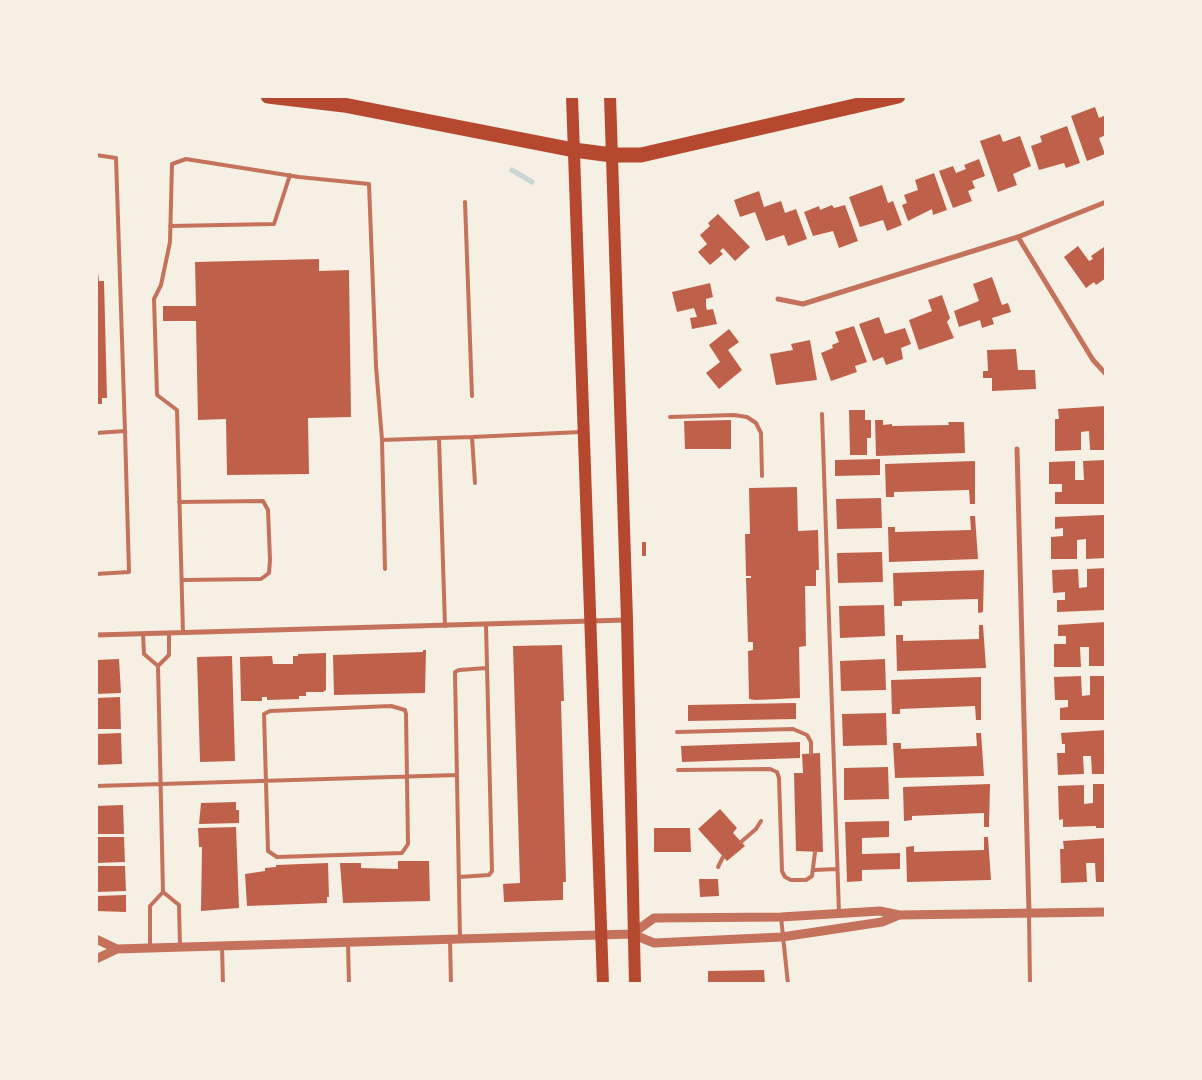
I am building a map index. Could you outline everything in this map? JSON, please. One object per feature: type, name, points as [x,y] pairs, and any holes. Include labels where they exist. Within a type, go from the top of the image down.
[{"type":"highway","points":[[268,96],[344,105],[574,150],[612,155],[640,155],[898,96]]},
{"type":"main road","points":[[572,96],[603,984]]},
{"type":"main road","points":[[610,96],[627,620],[632,934],[635,984]]},
{"type":"street","points":[[778,298],[803,304],[1018,237],[1106,202]]},
{"type":"street","points":[[1018,237],[1093,360],[1106,374]]},
{"type":"street","points":[[1016,449],[1029,915]]},
{"type":"street","points":[[96,635],[627,620]]},
{"type":"street","points":[[632,934],[654,918],[781,917],[880,911],[899,915],[1029,915],[1106,912]]},
{"type":"street","points":[[96,959],[117,949],[632,934],[654,943],[782,937],[882,922],[899,915]]},
{"type":"street","points":[[96,939],[117,949]]},
{"type":"lane","points":[[96,155],[116,158],[130,572],[96,574]]},
{"type":"lane","points":[[183,633],[177,410],[157,396],[154,299],[161,285],[170,242],[172,164],[186,158],[290,175],[369,184],[376,366],[382,440],[385,569]]},
{"type":"lane","points":[[170,226],[274,224],[290,175]]},
{"type":"lane","points":[[465,202],[472,396]]},
{"type":"lane","points":[[822,414],[836,870],[839,913]]},
{"type":"lane","points":[[670,417],[734,415],[756,423],[761,433],[762,476]]},
{"type":"lane","points":[[96,433],[125,431]]},
{"type":"lane","points":[[382,440],[585,432]]},
{"type":"lane","points":[[472,436],[475,483]]},
{"type":"lane","points":[[439,438],[445,626]]},
{"type":"lane","points":[[179,502],[263,501],[268,510],[270,560],[269,573],[261,579],[182,580]]},
{"type":"lane","points":[[459,877],[490,875],[492,871],[486,625]]},
{"type":"lane","points":[[150,948],[150,906],[163,892],[158,666],[169,655],[169,633]]},
{"type":"lane","points":[[143,634],[144,654],[158,666]]},
{"type":"lane","points":[[450,984],[459,877],[455,672],[487,668]]},
{"type":"lane","points":[[391,706],[405,710],[407,776],[408,844],[402,853],[277,857],[268,851],[264,720],[266,712],[391,706]]},
{"type":"lane","points":[[677,732],[793,729],[807,735],[811,742],[811,754]]},
{"type":"lane","points":[[678,770],[770,769],[777,772],[779,778],[782,871],[785,877],[791,880],[806,880],[812,876],[815,870],[815,852]]},
{"type":"lane","points":[[96,786],[457,775]]},
{"type":"lane","points":[[741,842],[756,829],[761,821]]},
{"type":"lane","points":[[718,867],[723,856]]},
{"type":"lane","points":[[815,870],[836,870]]},
{"type":"lane","points":[[163,892],[178,905],[180,947]]},
{"type":"lane","points":[[1029,915],[1030,984]]},
{"type":"lane","points":[[781,917],[782,937],[788,966],[788,984]]},
{"type":"lane","points":[[348,943],[349,984]]},
{"type":"lane","points":[[222,946],[223,984]]},
{"type":"building","points":[[1095,107],[1099,118],[1106,115],[1106,135],[1099,138],[1105,154],[1087,161],[1071,116]]},
{"type":"building","points":[[1067,126],[1080,163],[1066,168],[1064,163],[1039,170],[1031,146],[1042,142],[1040,136]]},
{"type":"building","points":[[1000,134],[1003,142],[1020,136],[1031,166],[1013,174],[1017,185],[998,192],[980,141]]},
{"type":"building","points":[[979,159],[985,176],[972,181],[975,188],[968,191],[972,201],[953,208],[939,171],[953,166],[956,173],[966,169],[964,165]]},
{"type":"building","points":[[934,173],[947,210],[933,215],[932,209],[908,221],[902,205],[907,203],[904,195],[918,190],[915,180]]},
{"type":"building","points":[[882,185],[888,203],[893,201],[902,225],[887,231],[883,220],[860,227],[849,197]]},
{"type":"building","points":[[759,191],[764,207],[781,201],[785,213],[796,209],[807,239],[788,246],[784,235],[766,241],[755,212],[740,217],[734,200]]},
{"type":"building","points":[[832,205],[834,208],[845,205],[858,241],[839,248],[833,231],[813,236],[804,212],[819,206],[820,210]]},
{"type":"building","points":[[718,214],[750,247],[735,261],[723,248],[720,251],[723,254],[710,265],[698,252],[707,244],[700,235],[710,226],[708,223]]},
{"type":"building","points":[[1078,246],[1089,261],[1093,259],[1091,256],[1104,247],[1106,250],[1106,278],[1096,285],[1094,282],[1086,288],[1064,257]]},
{"type":"building","points":[[96,255],[99,281],[104,281],[107,398],[102,398],[102,404],[96,404]]},
{"type":"building","points":[[319,259],[319,271],[349,270],[351,417],[308,418],[309,474],[227,475],[226,419],[198,420],[196,321],[163,321],[163,306],[196,306],[195,262]]},
{"type":"building","points":[[992,277],[1002,305],[1008,303],[1011,312],[992,318],[994,324],[982,328],[980,320],[959,327],[954,311],[979,301],[973,284]]},
{"type":"building","points":[[710,283],[713,297],[706,299],[706,306],[707,310],[713,309],[717,324],[692,329],[690,318],[697,317],[694,308],[677,312],[672,292]]},
{"type":"building","points":[[942,295],[950,318],[947,322],[954,338],[919,350],[909,320],[932,311],[928,300]]},
{"type":"building","points":[[879,317],[885,334],[905,328],[911,344],[901,348],[903,359],[886,365],[883,357],[873,361],[859,324]]},
{"type":"building","points":[[854,326],[867,362],[855,366],[857,372],[831,381],[821,353],[833,348],[832,345],[839,342],[835,332]]},
{"type":"building","points":[[729,329],[739,342],[728,350],[742,370],[719,389],[706,373],[720,362],[709,345]]},
{"type":"building","points":[[810,340],[817,380],[776,385],[770,354],[793,350],[791,344]]},
{"type":"building","points":[[1016,349],[1018,370],[1035,370],[1036,389],[992,391],[992,378],[983,378],[983,371],[988,371],[987,350]]},
{"type":"building","points":[[1106,406],[1106,450],[1090,450],[1089,431],[1081,432],[1081,450],[1055,451],[1055,419],[1059,419],[1058,409]]},
{"type":"building","points":[[849,410],[865,410],[865,420],[871,420],[871,438],[867,438],[867,455],[850,455]]},
{"type":"building","points":[[731,420],[731,449],[685,449],[684,421]]},
{"type":"building","points":[[875,420],[883,420],[883,425],[892,424],[892,426],[949,425],[948,422],[964,422],[965,453],[876,456]]},
{"type":"building","points":[[880,459],[880,475],[835,476],[835,460]]},
{"type":"building","points":[[1106,460],[1105,504],[1055,504],[1055,492],[1062,492],[1062,484],[1049,484],[1049,462],[1075,461],[1075,480],[1084,480],[1083,461]]},
{"type":"building","points":[[975,461],[975,504],[970,504],[969,490],[894,492],[894,497],[886,497],[885,464]]},
{"type":"building","points":[[797,487],[798,531],[818,530],[819,570],[816,570],[816,586],[805,586],[806,646],[799,647],[800,698],[749,699],[748,651],[753,650],[753,642],[748,642],[746,578],[751,578],[751,576],[746,576],[745,534],[750,534],[749,488]]},
{"type":"building","points":[[881,498],[882,528],[837,529],[836,499]]},
{"type":"building","points":[[1104,515],[1106,558],[1086,559],[1086,539],[1077,540],[1077,559],[1051,559],[1051,537],[1063,536],[1063,528],[1055,529],[1055,517]]},
{"type":"building","points":[[970,516],[975,516],[978,559],[889,562],[888,527],[895,527],[895,532],[971,530]]},
{"type":"building","points":[[642,542],[646,542],[646,556],[642,556]]},
{"type":"building","points":[[882,552],[883,582],[838,583],[837,553]]},
{"type":"building","points":[[1106,568],[1106,610],[1057,612],[1057,600],[1065,600],[1065,592],[1053,593],[1052,570],[1078,569],[1079,588],[1087,587],[1087,569]]},
{"type":"building","points":[[984,570],[983,612],[978,613],[978,599],[902,601],[902,606],[894,606],[893,573]]},
{"type":"building","points":[[884,605],[885,636],[840,638],[839,606]]},
{"type":"building","points":[[1106,622],[1106,666],[1089,666],[1089,647],[1080,647],[1081,667],[1054,667],[1054,644],[1066,644],[1066,636],[1058,636],[1058,625]]},
{"type":"building","points":[[979,625],[983,625],[986,668],[897,671],[896,635],[903,635],[903,641],[979,639]]},
{"type":"building","points":[[562,645],[564,701],[561,701],[566,882],[563,882],[563,900],[504,902],[503,884],[520,883],[513,646]]},
{"type":"building","points":[[423,650],[426,650],[425,693],[334,695],[333,655],[423,652]]},
{"type":"building","points":[[326,653],[326,690],[323,692],[306,692],[306,696],[299,696],[299,699],[267,700],[267,697],[262,697],[262,701],[241,701],[240,657],[272,656],[273,664],[293,664],[293,656],[298,656],[298,654]]},
{"type":"building","points":[[232,656],[235,761],[200,762],[197,657]]},
{"type":"building","points":[[119,659],[121,693],[96,694],[96,660]]},
{"type":"building","points":[[885,659],[886,690],[841,691],[840,661]]},
{"type":"building","points":[[1081,676],[1082,696],[1090,695],[1090,676],[1106,676],[1106,720],[1060,720],[1060,708],[1068,707],[1068,700],[1055,700],[1054,677]]},
{"type":"building","points":[[981,677],[981,720],[976,720],[975,706],[900,709],[900,714],[892,714],[891,680]]},
{"type":"building","points":[[120,697],[121,729],[96,729],[96,698]]},
{"type":"building","points":[[796,703],[796,719],[688,721],[688,705]]},
{"type":"building","points":[[886,713],[887,745],[843,746],[842,714]]},
{"type":"building","points":[[1106,730],[1106,774],[1092,774],[1091,756],[1083,756],[1084,774],[1058,775],[1057,753],[1065,753],[1065,744],[1062,744],[1061,733]]},
{"type":"building","points":[[121,733],[122,764],[96,765],[96,734]]},
{"type":"building","points":[[976,733],[981,733],[984,776],[895,778],[893,743],[901,743],[901,749],[977,746]]},
{"type":"building","points":[[800,742],[800,758],[682,762],[681,746]]},
{"type":"building","points":[[820,753],[823,852],[796,851],[794,773],[803,773],[802,754]]},
{"type":"building","points":[[888,767],[889,799],[844,800],[844,768]]},
{"type":"building","points":[[990,784],[989,827],[984,827],[984,813],[912,816],[912,820],[904,821],[903,787]]},
{"type":"building","points":[[1093,784],[1106,784],[1106,828],[1096,828],[1096,826],[1063,827],[1063,819],[1059,820],[1058,786],[1084,785],[1084,804],[1093,803]]},
{"type":"building","points":[[236,802],[236,810],[239,810],[239,823],[199,824],[201,803]]},
{"type":"building","points":[[123,805],[124,834],[96,834],[96,806]]},
{"type":"building","points":[[720,809],[737,828],[733,833],[745,846],[727,861],[698,829]]},
{"type":"building","points":[[889,821],[889,837],[862,838],[862,854],[900,853],[900,869],[862,870],[862,881],[847,882],[845,822]]},
{"type":"building","points":[[236,827],[239,908],[201,911],[202,847],[199,847],[198,828]]},
{"type":"building","points":[[654,828],[690,828],[691,852],[654,852]]},
{"type":"building","points":[[96,837],[124,837],[125,862],[96,863]]},
{"type":"building","points":[[984,837],[988,837],[991,880],[907,882],[906,847],[914,846],[914,852],[984,850]]},
{"type":"building","points":[[1106,838],[1106,882],[1096,882],[1095,863],[1086,863],[1087,882],[1061,883],[1060,849],[1064,849],[1063,841]]},
{"type":"building","points":[[398,861],[429,861],[430,901],[343,903],[340,863],[361,863],[361,868],[398,869]]},
{"type":"building","points":[[328,863],[329,897],[327,897],[327,903],[247,906],[245,874],[265,871],[265,868],[276,867],[276,865]]},
{"type":"building","points":[[96,866],[125,866],[126,891],[96,892]]},
{"type":"building","points":[[699,879],[718,879],[719,896],[700,897]]},
{"type":"building","points":[[126,895],[126,912],[96,911],[96,896]]},
{"type":"building","points":[[764,970],[765,984],[708,984],[708,971]]},
{"type":"waterway","points":[[512,170],[532,182]]}]
